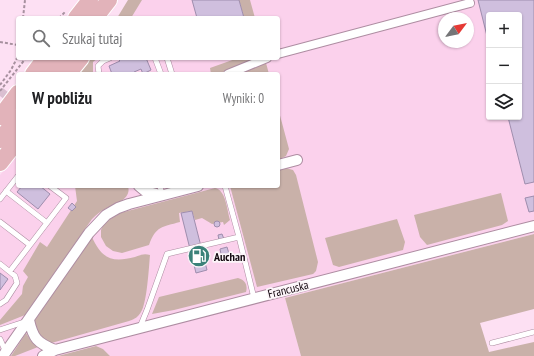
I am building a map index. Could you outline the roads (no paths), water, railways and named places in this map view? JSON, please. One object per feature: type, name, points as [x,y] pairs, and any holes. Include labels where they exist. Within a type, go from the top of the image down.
[{"type":"main road","points":[[78,16],[90,0]]},
{"type":"main road","points":[[97,16],[109,0]]},
{"type":"main road","points":[[109,16],[119,0]]},
{"type":"main road","points":[[34,72],[44,60]]},
{"type":"main road","points":[[68,70],[79,60]]},
{"type":"main road","points":[[0,116],[16,96]]},
{"type":"main road","points":[[0,163],[13,143],[16,127]]},
{"type":"street","points":[[280,53],[470,3]]},
{"type":"street","points":[[233,72],[262,60]]},
{"type":"street","points":[[280,164],[297,160]]},
{"type":"street","points":[[129,204],[135,198],[138,188]]},
{"type":"street","points":[[142,188],[150,192],[180,188]]},
{"type":"street","points":[[4,356],[94,227],[106,215],[161,190]]},
{"type":"street","name":"Francuska","points":[[43,356],[55,350],[534,226]]},
{"type":"street","points":[[29,320],[31,329],[36,338],[44,346],[55,350]]},
{"type":"lane","points":[[99,72],[98,66],[105,60]]},
{"type":"lane","points":[[156,60],[160,72]]},
{"type":"lane","points":[[168,60],[172,72]]},
{"type":"lane","points":[[0,199],[16,178]]},
{"type":"lane","points":[[10,271],[66,198],[53,188]]},
{"type":"lane","points":[[226,188],[254,298]]},
{"type":"lane","points":[[6,191],[47,223]]},
{"type":"lane","points":[[0,222],[30,245]]},
{"type":"lane","points":[[139,328],[167,254],[239,237]]},
{"type":"lane","points":[[0,264],[15,276],[17,283],[6,300],[0,305]]},
{"type":"lane","points":[[0,330],[29,320]]},
{"type":"lane","points":[[492,343],[534,332]]},
{"type":"lane","points":[[0,339],[4,348],[4,356]]},
{"type":"tunnel","points":[[0,91],[14,102]]},
{"type":"place","name":"Auchan","points":[[199,256]]}]
